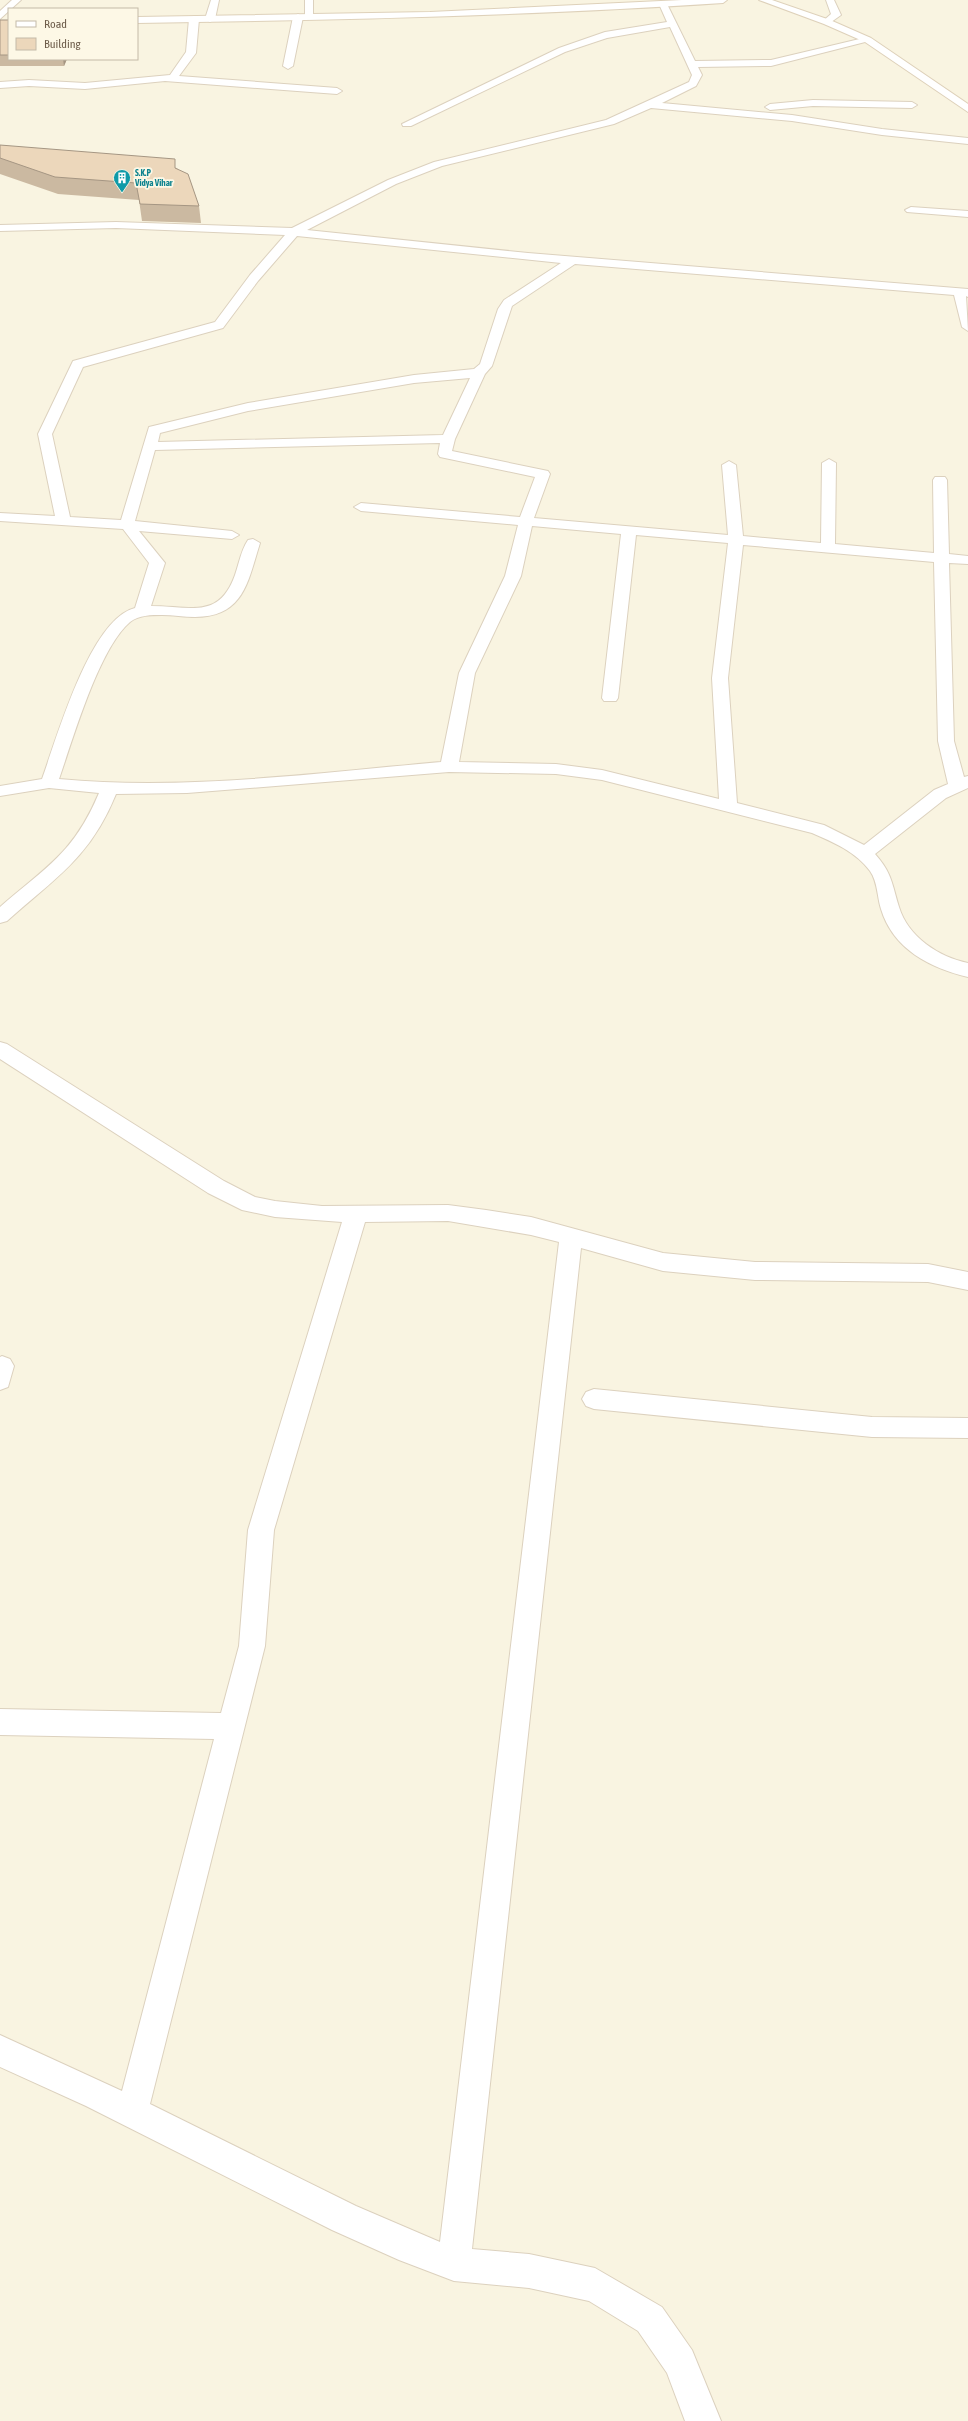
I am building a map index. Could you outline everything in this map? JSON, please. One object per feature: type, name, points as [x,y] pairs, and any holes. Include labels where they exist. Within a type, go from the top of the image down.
[{"type":"street","points":[[8,8],[17,0]]},
{"type":"street","points":[[210,19],[216,0]]},
{"type":"street","points":[[309,0],[310,17]]},
{"type":"street","points":[[138,20],[310,17],[663,4],[723,0]]},
{"type":"street","points":[[763,0],[827,22],[868,40],[968,109]]},
{"type":"street","points":[[827,22],[836,15],[830,0]]},
{"type":"street","points":[[63,520],[45,434],[78,364],[219,325],[254,278],[294,232],[410,174],[438,164],[610,122],[693,84],[697,74],[663,4]]},
{"type":"street","points":[[0,16],[8,8]]},
{"type":"street","points":[[288,66],[298,17]]},
{"type":"street","points":[[173,78],[182,63],[191,53],[194,19]]},
{"type":"street","points":[[407,124],[562,50],[606,35],[673,24]]},
{"type":"street","points":[[692,64],[771,62],[868,40]]},
{"type":"street","points":[[0,84],[29,83],[85,86],[173,78],[337,91]]},
{"type":"street","points":[[748,114],[770,107],[813,102],[912,105]]},
{"type":"street","points":[[650,105],[792,118],[882,132],[968,141]]},
{"type":"street","points":[[911,210],[968,214]]},
{"type":"street","points":[[0,228],[116,225],[294,232],[574,260],[964,293],[968,327]]},
{"type":"street","points":[[449,767],[467,673],[513,576],[526,521],[543,474],[444,454],[448,439],[479,372],[486,366],[504,309],[508,303],[574,260]]},
{"type":"street","points":[[127,525],[154,430],[232,411],[414,379],[467,375],[479,372]]},
{"type":"street","points":[[149,446],[448,439]]},
{"type":"street","points":[[828,548],[829,463]]},
{"type":"street","points":[[728,806],[720,678],[736,540],[729,465]]},
{"type":"street","points":[[865,853],[921,808],[963,783],[946,741],[940,480]]},
{"type":"street","points":[[361,507],[968,560]]},
{"type":"street","points":[[0,517],[63,520],[232,535]]},
{"type":"street","points":[[127,525],[157,563],[142,611]]},
{"type":"street","points":[[610,698],[629,530]]},
{"type":"street","points":[[49,783],[98,654],[111,633],[125,618],[142,611],[209,611],[223,605],[232,598],[252,543]]},
{"type":"street","points":[[0,791],[49,783],[109,789],[187,788],[449,767],[556,769],[602,774],[818,829],[842,839],[865,853],[881,874],[891,912],[906,937],[929,956],[950,967],[968,970]]},
{"type":"street","points":[[0,917],[58,869],[80,846],[98,816],[109,789]]},
{"type":"street","points":[[0,1049],[216,1187],[250,1204],[322,1214],[448,1212],[531,1226],[663,1262],[756,1271],[881,1271],[928,1273],[968,1281]]},
{"type":"street","points":[[132,2112],[252,1646],[261,1530],[356,1214]]},
{"type":"street","points":[[454,2264],[571,1236]]},
{"type":"street","points":[[594,1399],[872,1427],[968,1428]]},
{"type":"street","points":[[0,1722],[231,1726]]},
{"type":"street","points":[[0,2051],[132,2112],[344,2218],[454,2264],[529,2271],[595,2285],[650,2320],[680,2362],[703,2421]]},
{"type":"building","points":[[0,20],[8,20],[8,55],[0,55]]},
{"type":"building","points":[[0,145],[175,159],[175,168],[188,174],[199,206],[140,204],[136,183],[55,177],[0,158]]},
{"type":"place","name":"S.K.P Vidya Vihar","points":[[122,193]]}]
